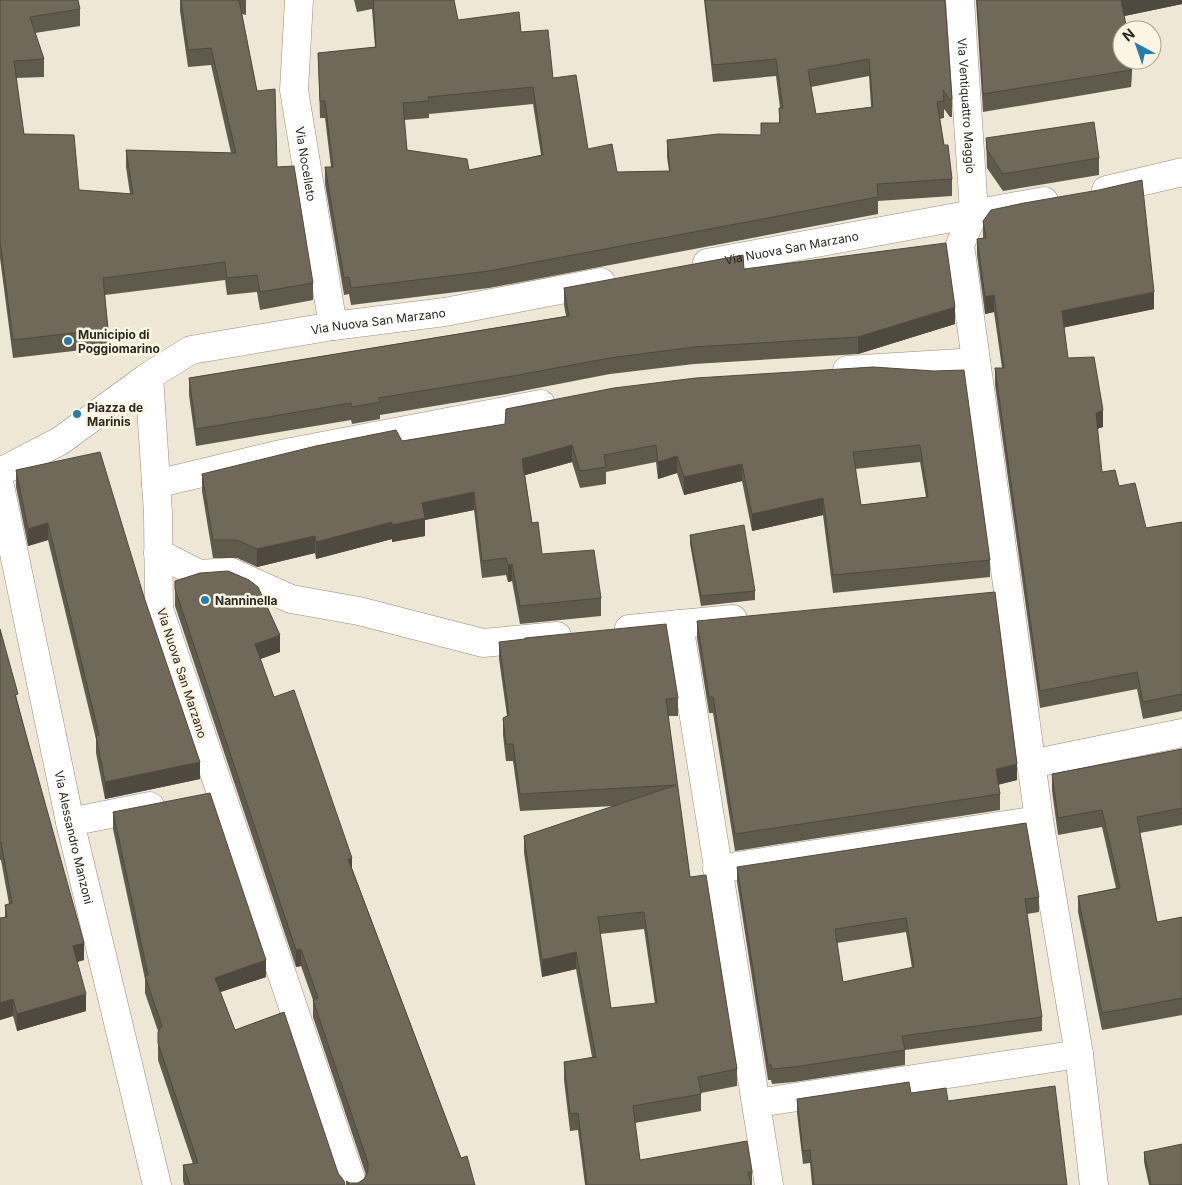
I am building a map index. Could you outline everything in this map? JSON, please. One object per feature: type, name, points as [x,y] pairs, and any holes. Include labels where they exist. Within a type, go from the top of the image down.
[{"type":"street","name":"Via Nocelleto","points":[[299,0],[294,90],[333,326]]},
{"type":"street","name":"Via Ventiquattro Maggio","points":[[960,0],[974,212]]},
{"type":"street","name":"Via Nuova San Marzano","points":[[680,268],[974,212],[1073,196],[1182,172]]},
{"type":"street","points":[[974,212],[960,245],[1039,820],[1079,1054],[1094,1185]]},
{"type":"street","name":"Via Nuova San Marzano","points":[[353,1185],[159,608],[156,484],[149,376],[191,350],[333,326],[445,312],[621,279]]},
{"type":"street","points":[[821,372],[976,362]]},
{"type":"street","points":[[0,472],[60,441],[149,376]]},
{"type":"street","points":[[156,484],[281,454],[563,400]]},
{"type":"street","name":"Via Alessandro Manzoni","points":[[0,486],[70,822],[157,1185]]},
{"type":"street","points":[[158,553],[198,574],[231,572],[291,599],[358,611],[483,644],[757,617]]},
{"type":"street","points":[[979,594],[1008,591]]},
{"type":"street","points":[[679,624],[769,1185]]},
{"type":"street","points":[[1031,764],[1182,733]]},
{"type":"street","points":[[70,822],[221,791]]},
{"type":"street","points":[[718,869],[1039,820]]},
{"type":"street","points":[[757,1103],[1079,1054]]},
{"type":"building","points":[[0,0],[78,0],[80,9],[30,17],[44,59],[14,61],[24,134],[74,135],[79,190],[133,194],[126,150],[236,153],[211,48],[188,50],[181,0],[239,0],[257,91],[275,89],[277,167],[294,166],[313,283],[260,292],[257,275],[227,278],[225,262],[103,278],[108,329],[13,340],[0,241]]},
{"type":"building","points":[[373,0],[454,0],[458,20],[519,12],[521,32],[548,30],[553,78],[576,75],[588,149],[612,144],[617,172],[670,171],[667,140],[718,134],[761,135],[761,123],[780,123],[779,108],[783,108],[776,59],[713,65],[705,0],[945,0],[952,99],[950,100],[943,90],[944,101],[937,102],[944,145],[948,145],[952,179],[877,184],[878,197],[489,271],[351,288],[349,277],[344,278],[325,167],[333,167],[325,101],[320,101],[318,53],[376,47]],"holes":[[[869,59],[873,107],[816,114],[808,70]],[[533,87],[543,155],[469,170],[467,159],[407,150],[403,103],[429,101],[428,97]]]},
{"type":"building","points":[[977,0],[1121,0],[1125,20],[1112,20],[1112,70],[1131,70],[983,94]]},
{"type":"building","points":[[1094,122],[1099,158],[1003,174],[987,150],[986,138]]},
{"type":"building","points":[[1142,180],[1154,292],[1062,311],[1068,358],[1094,357],[1103,410],[1096,413],[1102,472],[1115,470],[1119,486],[1135,483],[1146,528],[1182,522],[1182,694],[1143,702],[1137,672],[1040,691],[995,368],[1004,368],[994,295],[985,297],[977,239],[986,238],[983,221],[991,210]]},
{"type":"building","points":[[946,243],[955,307],[858,337],[694,347],[610,358],[378,398],[380,402],[352,407],[351,403],[196,429],[189,378],[569,316],[564,288],[743,255],[744,269]]},
{"type":"building","points":[[873,367],[934,371],[964,370],[990,560],[833,575],[823,498],[752,514],[742,464],[684,477],[677,456],[658,462],[656,445],[604,455],[606,467],[580,471],[572,445],[522,459],[532,523],[538,522],[542,554],[594,550],[601,598],[520,606],[512,564],[508,565],[506,558],[482,561],[474,492],[422,503],[425,518],[392,525],[392,522],[316,542],[315,536],[257,549],[237,540],[213,540],[202,474],[316,446],[396,430],[402,441],[505,424],[506,409],[614,388],[696,378]],"holes":[[[920,445],[928,497],[861,505],[853,452]]]},
{"type":"building","points":[[100,452],[144,597],[200,762],[105,782],[96,736],[99,735],[48,523],[28,529],[16,470]]},
{"type":"building","points":[[744,525],[755,591],[701,596],[690,535]]},
{"type":"building","points":[[228,571],[249,580],[258,587],[280,635],[255,644],[274,697],[294,690],[352,858],[348,859],[461,1158],[467,1156],[475,1185],[349,1185],[346,1181],[358,1183],[364,1179],[368,1171],[368,1163],[313,1000],[318,998],[301,949],[296,950],[175,589],[175,581],[200,573]]},
{"type":"building","points":[[995,592],[1017,764],[996,769],[1000,794],[735,834],[713,697],[709,697],[697,621]]},
{"type":"building","points":[[666,624],[678,698],[666,699],[690,877],[706,875],[737,1069],[698,1077],[701,1094],[633,1106],[640,1160],[747,1141],[752,1172],[748,1172],[751,1185],[587,1185],[578,1113],[570,1114],[564,1062],[596,1057],[576,952],[542,960],[524,836],[676,785],[520,794],[513,744],[506,744],[503,718],[509,715],[499,642]],"holes":[[[644,912],[657,1003],[611,1008],[598,917]]]},
{"type":"building","points":[[0,629],[18,694],[15,695],[84,943],[73,946],[86,994],[17,1014],[13,999],[0,1003],[0,918],[7,917],[5,905],[12,903],[0,843]]},
{"type":"building","points":[[1182,749],[1182,808],[1137,817],[1157,922],[1182,917],[1182,998],[1102,1013],[1078,896],[1120,888],[1102,810],[1058,818],[1052,774]]},
{"type":"building","points":[[210,793],[266,960],[215,978],[235,1030],[284,1012],[338,1173],[345,1185],[190,1185],[183,1165],[198,1163],[158,1043],[158,1032],[162,1026],[145,976],[148,975],[113,812]]},
{"type":"building","points":[[1026,823],[1039,897],[1025,899],[1042,1017],[902,1036],[905,1050],[772,1069],[771,1065],[768,1065],[737,867]],"holes":[[[906,918],[914,967],[843,982],[835,929]]]},
{"type":"building","points":[[909,1082],[911,1093],[946,1088],[948,1101],[1055,1086],[1067,1185],[814,1185],[810,1150],[803,1151],[797,1099]]},
{"type":"building","points":[[1182,1144],[1182,1185],[1151,1185],[1144,1152]]},
{"type":"place","name":"Municipio di Poggiomarino","points":[[68,341]]},
{"type":"place","name":"Piazza de Marinis","points":[[77,414]]},
{"type":"place","name":"Nanninella","points":[[205,600]]}]
